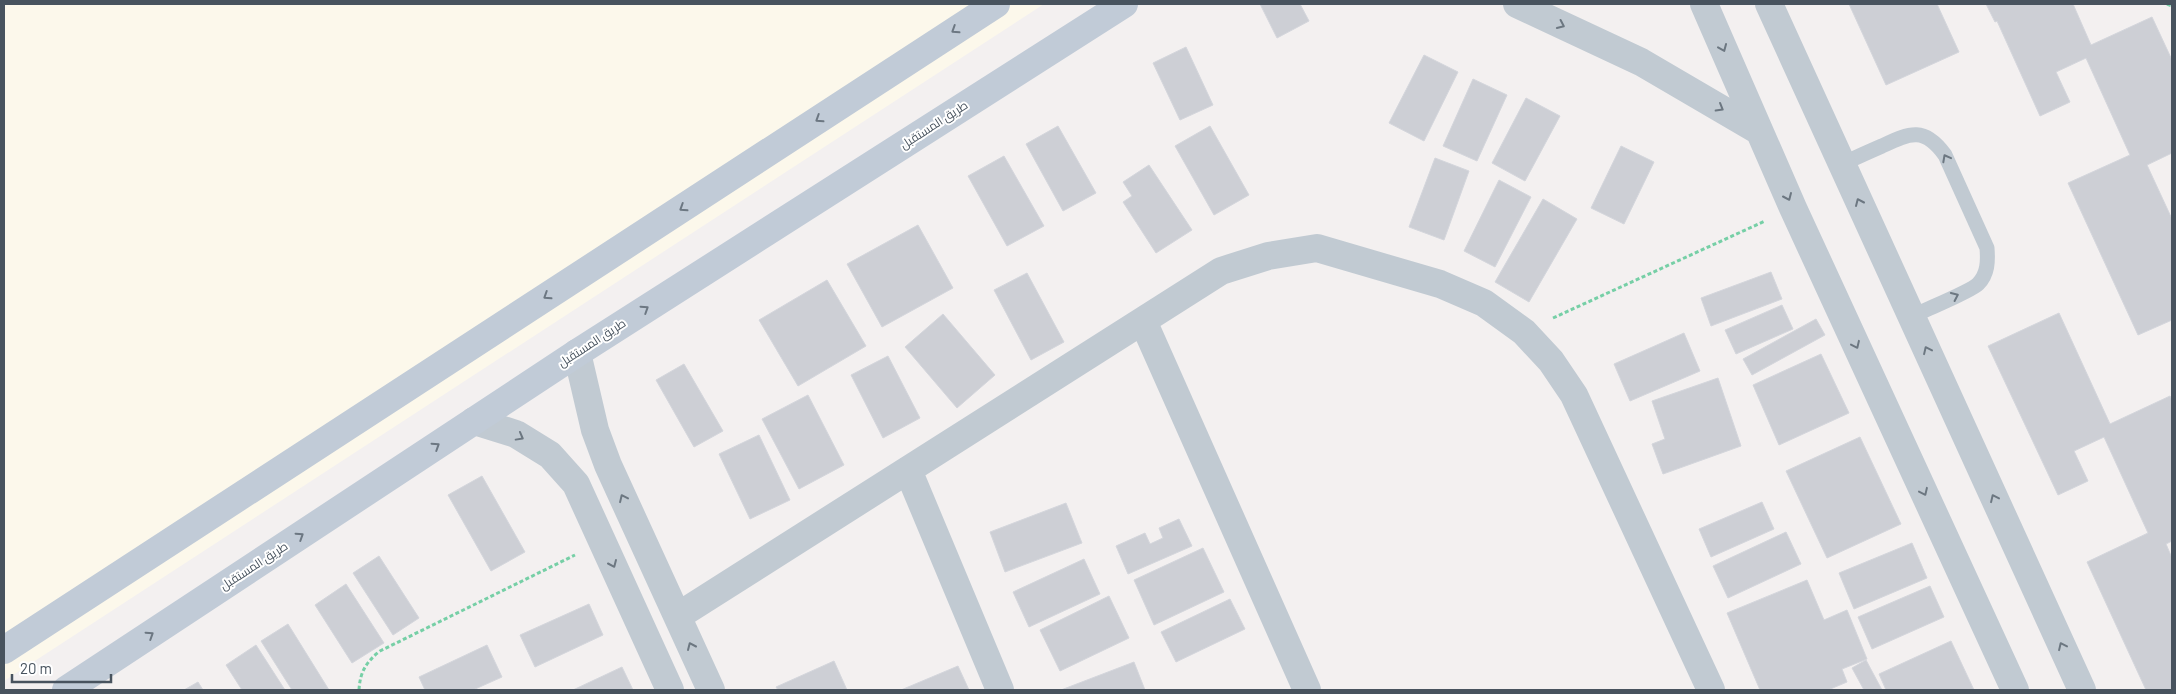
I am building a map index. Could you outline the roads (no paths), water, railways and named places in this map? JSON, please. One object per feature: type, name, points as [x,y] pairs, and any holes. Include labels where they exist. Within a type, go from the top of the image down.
[{"type":"street","points":[[4,650],[996,4]]},
{"type":"street","name":"طريق المستقبل","points":[[66,690],[577,353],[1124,4]]},
{"type":"street","points":[[1517,4],[1641,62],[1759,131]]},
{"type":"street","points":[[1704,4],[1793,208],[2016,690]]},
{"type":"street","points":[[1769,4],[2082,690]]},
{"type":"street","points":[[678,616],[1221,271],[1268,256],[1316,248],[1440,284],[1484,303],[1524,332],[1551,361],[1574,395],[1711,690]]},
{"type":"street","points":[[1143,321],[1307,690]]},
{"type":"street","points":[[577,353],[595,430],[608,465],[711,690]]},
{"type":"street","points":[[474,421],[516,434],[550,455],[576,484],[670,690]]},
{"type":"street","points":[[576,484],[608,465]]},
{"type":"street","points":[[908,470],[1000,690]]},
{"type":"lane","points":[[1842,164],[1909,134],[1924,136],[1936,143],[1949,164],[1987,248],[1988,262],[1984,275],[1977,285],[1911,316]]}]
